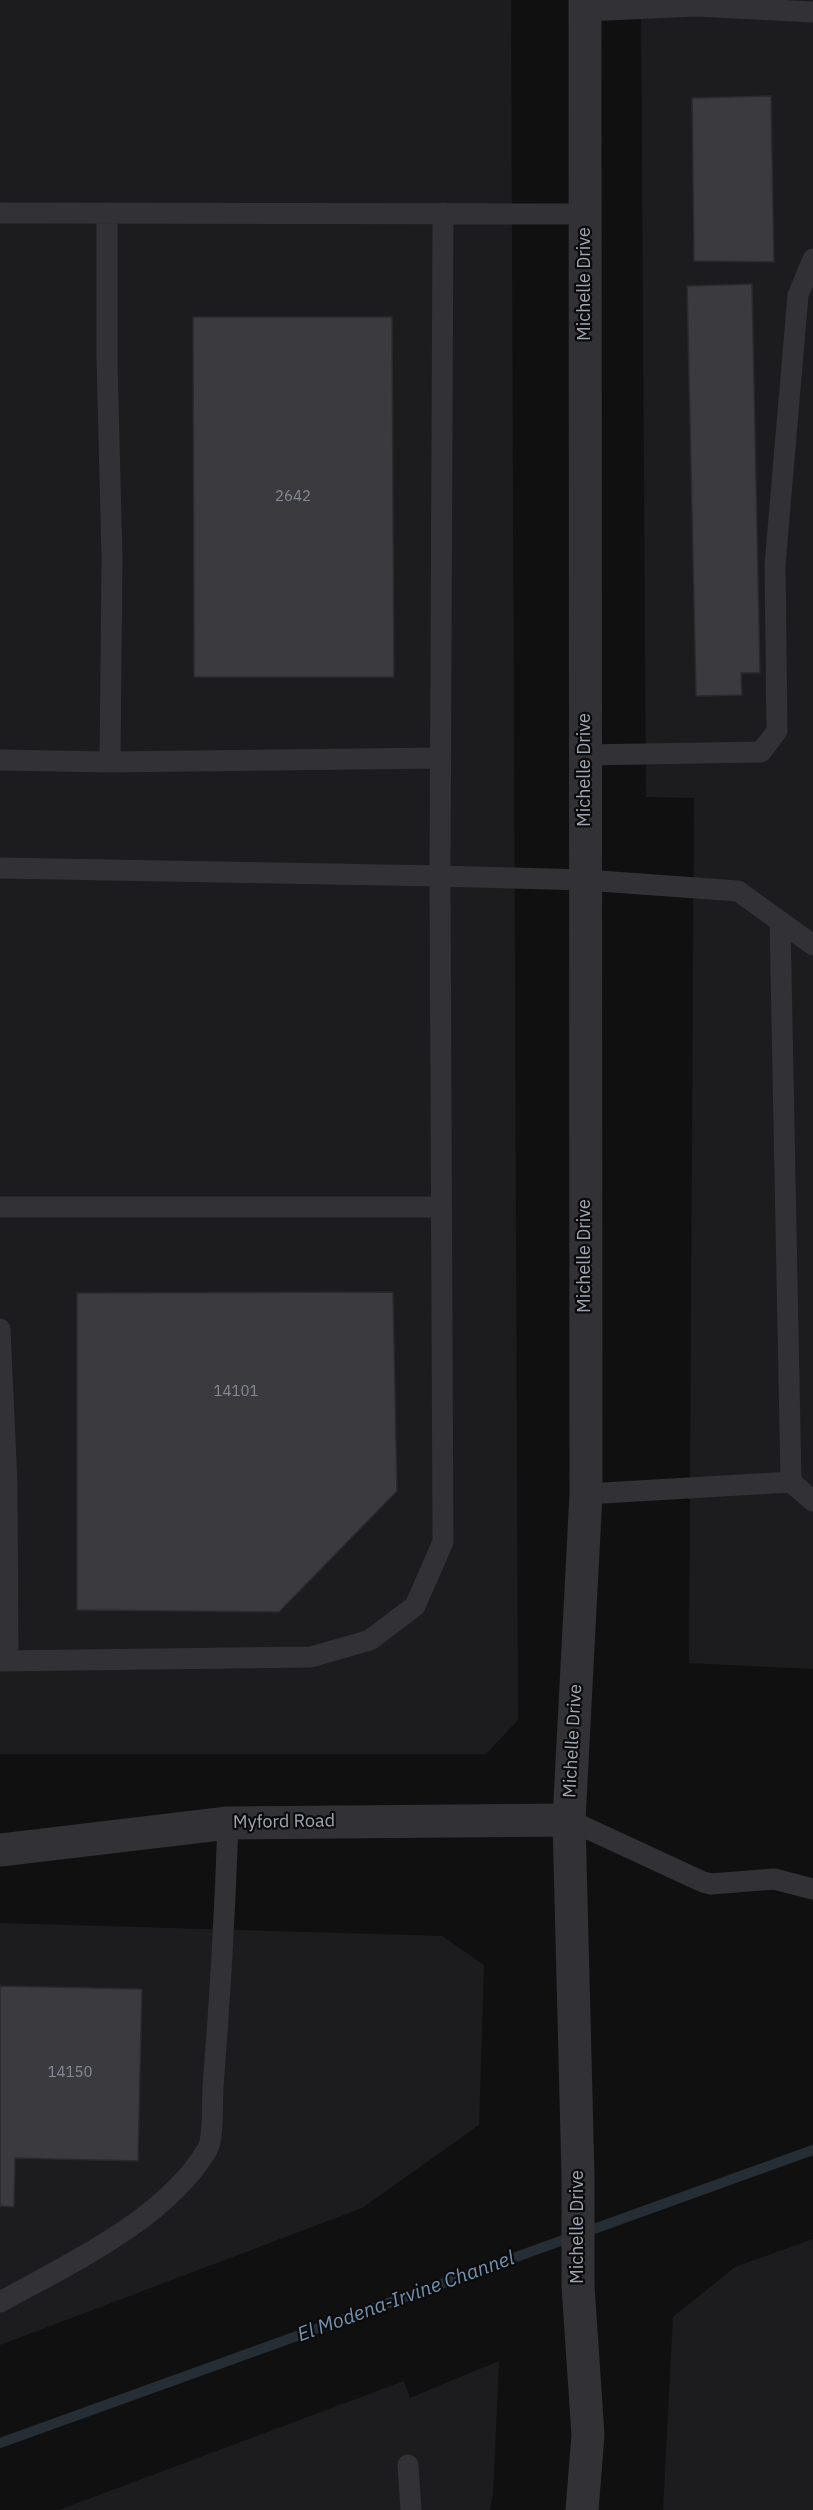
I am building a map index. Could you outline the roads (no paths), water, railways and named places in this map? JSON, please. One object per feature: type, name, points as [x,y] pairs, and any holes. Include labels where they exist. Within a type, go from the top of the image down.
[{"type":"street","name":"Michelle Drive","points":[[582,2510],[588,2435],[578,2286],[578,2176],[569,1820],[585,1494],[585,5]]},
{"type":"street","name":"Myford Road","points":[[0,1850],[228,1823],[569,1820]]},
{"type":"lane","points":[[585,5],[696,6],[813,12]]},
{"type":"lane","points":[[0,213],[585,214]]},
{"type":"lane","points":[[107,213],[107,360],[112,558],[110,762]]},
{"type":"lane","points":[[0,1329],[7,1484],[4,1661],[311,1657],[370,1640],[415,1605],[443,1542],[440,876],[442,213]]},
{"type":"lane","points":[[586,755],[761,752],[777,731],[775,565],[798,295],[813,259]]},
{"type":"lane","points":[[0,760],[110,762],[440,758]]},
{"type":"lane","points":[[0,868],[585,880],[738,891],[813,945]]},
{"type":"lane","points":[[780,921],[791,1482]]},
{"type":"lane","points":[[0,1207],[441,1207]]},
{"type":"lane","points":[[585,1494],[791,1482],[813,1501]]},
{"type":"lane","points":[[569,1820],[711,1884],[774,1879],[813,1889]]},
{"type":"lane","points":[[0,2302],[80,2258],[134,2223],[174,2192],[209,2148],[223,1965],[228,1823]]},
{"type":"lane","points":[[408,2464],[411,2510]]},
{"type":"waterway","name":"El Modena-Irvine Channel","points":[[0,2443],[813,2150]]}]
